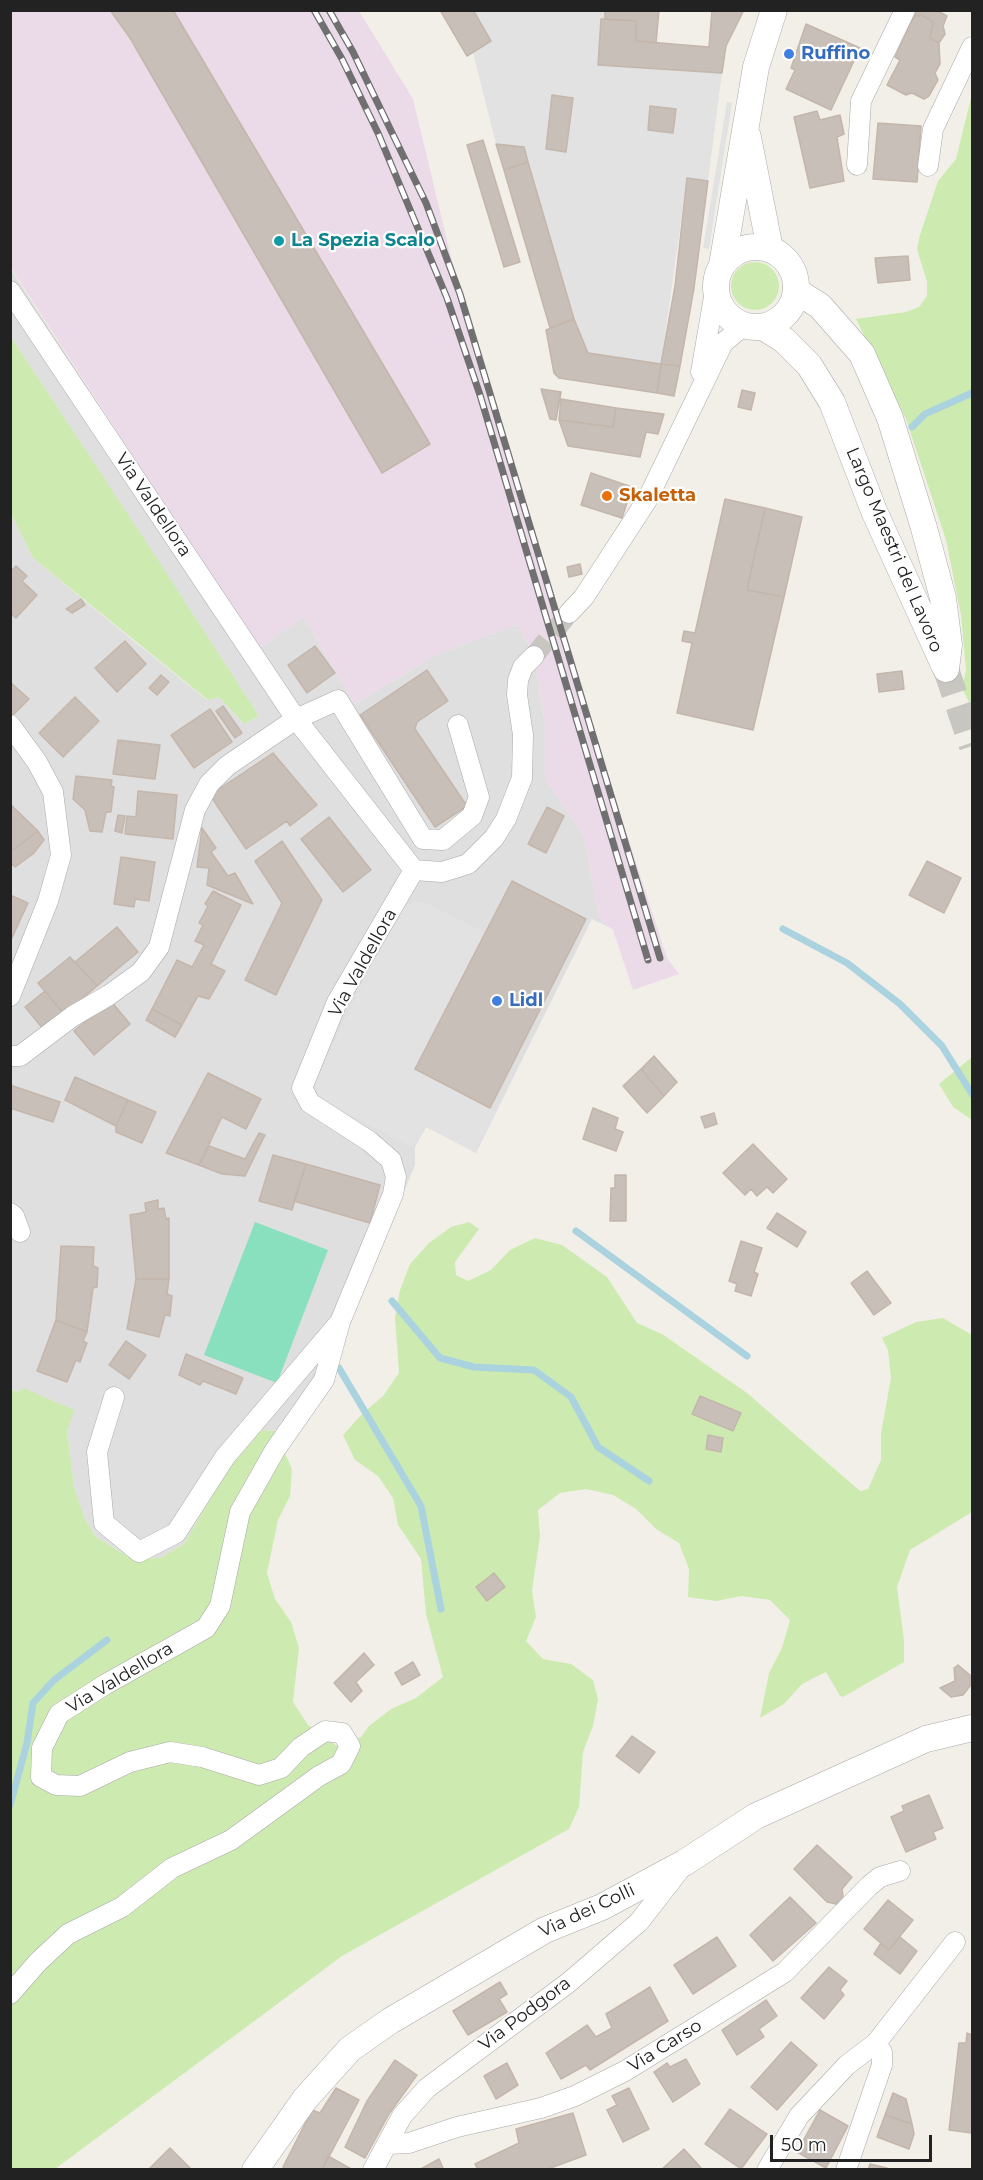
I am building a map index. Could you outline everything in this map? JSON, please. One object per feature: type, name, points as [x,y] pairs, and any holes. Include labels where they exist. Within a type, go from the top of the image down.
[{"type":"street","points":[[698,392],[716,278],[722,265],[745,122],[756,67],[774,10]]},
{"type":"street","points":[[857,165],[861,101],[904,10]]},
{"type":"street","points":[[928,166],[933,129],[972,47]]},
{"type":"street","points":[[745,122],[770,249]]},
{"type":"street","points":[[569,613],[590,589],[647,500],[723,343],[753,327],[786,315],[796,291],[792,269],[785,260],[770,249],[753,247],[741,249],[722,265]]},
{"type":"street","name":"Via Valdellora","points":[[10,291],[297,719],[414,870],[337,1002],[302,1088],[310,1103],[369,1141],[391,1160],[396,1177],[393,1194],[340,1322],[324,1380],[275,1450],[240,1512],[220,1606],[206,1628],[106,1684],[59,1714],[42,1748],[41,1776],[56,1785],[80,1786],[130,1762],[170,1752],[202,1757],[259,1775],[281,1768],[301,1747],[325,1731],[342,1733],[350,1746],[341,1764],[319,1776],[231,1840],[172,1868],[122,1907],[68,1934],[38,1962],[10,1994]]},
{"type":"street","name":"Largo Maestri del Lavoro","points":[[715,291],[724,313],[784,340],[809,365],[832,402],[874,511],[946,669],[949,645],[943,598],[890,418],[862,354],[819,306],[796,291]]},
{"type":"street","points":[[414,870],[442,872],[468,864],[494,838],[506,819],[522,778],[523,735],[517,695],[518,680],[523,667],[534,656]]},
{"type":"street","points":[[10,1056],[21,1056],[74,1016],[141,972],[159,947],[186,835],[195,810],[208,784],[226,766],[297,719],[338,700],[423,839],[443,840],[472,816],[479,797],[458,725]]},
{"type":"street","points":[[10,725],[37,762],[53,792],[61,855],[48,901],[10,996]]},
{"type":"street","points":[[10,1213],[14,1216],[20,1232]]},
{"type":"street","name":"Via Valdellora","points":[[114,1396],[97,1452],[104,1523],[139,1552],[176,1533],[225,1457],[340,1322]]},
{"type":"street","name":"Via dei Colli","points":[[255,2169],[305,2099],[350,2049],[382,2026],[545,1930],[602,1907],[684,1863],[756,1816],[926,1739],[972,1728]]},
{"type":"street","name":"Via Podgora","points":[[373,2169],[402,2116],[427,2088],[568,1983],[630,1929],[668,1887],[684,1863]]},
{"type":"street","name":"Via Carso","points":[[388,2144],[409,2143],[457,2127],[541,2108],[575,2097],[625,2072],[785,1972],[869,1886],[880,1877],[900,1870]]},
{"type":"street","points":[[767,2169],[799,2116],[847,2065],[879,2048],[956,1942]]},
{"type":"street","points":[[846,2169],[882,2065],[879,2048]]},
{"type":"shaded area","points":[[11,11],[359,11],[413,99],[452,261],[561,631],[667,958],[679,974],[633,990],[613,930],[600,919],[584,836],[546,780],[545,724],[534,656],[518,624],[438,654],[354,704],[304,617],[258,649],[11,268]]},
{"type":"shaded area","points":[[473,11],[605,11],[605,19],[601,19],[598,65],[722,73],[708,181],[687,178],[661,364],[588,353],[578,332],[524,147],[496,144],[473,53],[491,41]]},
{"type":"shaded area","points":[[727,102],[732,103],[709,249],[703,248]]},
{"type":"shaded area","points":[[10,268],[258,649],[304,617],[354,704],[438,654],[518,624],[534,656],[545,724],[546,780],[584,836],[600,919],[613,929],[592,919],[476,1153],[426,1127],[415,1147],[415,1165],[349,1325],[312,1390],[275,1431],[262,1430],[226,1472],[184,1544],[160,1558],[132,1559],[96,1537],[84,1517],[74,1487],[67,1431],[18,1392],[11,1389],[11,514],[33,558],[130,638],[207,700],[219,697],[244,724],[259,716],[11,337]]},
{"type":"shaded area","points":[[425,902],[485,933],[415,1069],[496,1112],[475,1152],[425,1126],[413,1148],[324,1101],[317,1093],[315,1080],[398,911],[413,903]]},
{"type":"green space","points":[[972,94],[972,708],[962,688],[966,670],[961,615],[946,540],[906,419],[856,319],[906,312],[919,307],[927,296],[927,282],[917,249],[920,235],[938,181],[956,159]]},
{"type":"green space","points":[[755,262],[772,269],[779,286],[772,303],[755,310],[738,303],[731,286],[738,269]]},
{"type":"green space","points":[[11,337],[259,716],[244,724],[219,697],[208,700],[33,558],[11,514]]},
{"type":"green space","points":[[972,1057],[972,1120],[953,1107],[939,1084]]},
{"type":"green space","points":[[255,1222],[328,1250],[277,1383],[204,1355]]},
{"type":"green space","points":[[469,1222],[479,1229],[455,1262],[456,1275],[468,1281],[491,1270],[510,1250],[535,1238],[562,1245],[607,1277],[637,1323],[662,1334],[747,1393],[860,1491],[868,1489],[881,1460],[881,1433],[891,1378],[888,1350],[882,1338],[916,1322],[943,1318],[972,1335],[972,1512],[910,1550],[897,1587],[904,1640],[904,1662],[843,1697],[840,1696],[826,1672],[802,1684],[784,1704],[760,1718],[769,1673],[782,1648],[790,1620],[770,1600],[742,1596],[716,1601],[688,1597],[689,1569],[679,1543],[656,1529],[636,1509],[613,1495],[586,1489],[560,1493],[538,1510],[540,1536],[532,1591],[536,1617],[526,1641],[543,1659],[571,1664],[593,1680],[598,1699],[593,1726],[583,1752],[579,1807],[569,1829],[342,1956],[55,2169],[11,2169],[10,1389],[18,1392],[23,1388],[74,1410],[67,1431],[74,1487],[84,1517],[96,1537],[132,1559],[160,1558],[184,1544],[226,1472],[262,1430],[275,1431],[292,1469],[290,1496],[278,1520],[267,1573],[275,1599],[291,1622],[299,1648],[293,1702],[308,1725],[337,1746],[361,1737],[369,1726],[391,1709],[416,1698],[443,1677],[426,1614],[421,1559],[398,1525],[393,1498],[378,1476],[355,1460],[343,1435],[383,1396],[399,1373],[395,1317],[400,1290],[410,1264],[429,1243],[451,1227]]},
{"type":"building","name":"La Spezia Scalo","points":[[110,10],[173,10],[430,444],[382,473],[130,38]]},
{"type":"building","points":[[440,10],[473,10],[491,41],[467,56]]},
{"type":"building","points":[[605,10],[659,10],[656,43],[636,41],[636,21],[605,19]]},
{"type":"building","points":[[712,10],[744,10],[726,46],[722,73],[598,65],[601,19],[636,21],[636,41],[709,47]]},
{"type":"building","points":[[917,10],[936,10],[947,16],[943,26],[945,34],[939,43],[930,38],[933,22],[922,15],[914,16]]},
{"type":"building","points":[[922,15],[933,22],[930,38],[939,43],[940,64],[935,73],[938,80],[929,96],[924,99],[912,93],[906,95],[887,85],[900,60],[895,57],[914,16]]},
{"type":"building","points":[[806,24],[860,48],[831,110],[786,89],[795,70],[791,68]]},
{"type":"building","points":[[552,95],[573,98],[566,152],[546,149]]},
{"type":"building","points":[[650,106],[676,109],[673,133],[648,130]]},
{"type":"building","points":[[817,111],[820,120],[840,115],[844,134],[837,137],[844,181],[810,188],[794,117]]},
{"type":"building","points":[[878,123],[921,126],[917,182],[873,179]]},
{"type":"building","points":[[483,140],[520,262],[504,267],[467,145]]},
{"type":"building","points":[[496,144],[524,147],[528,162],[504,170]]},
{"type":"building","points":[[528,162],[574,319],[550,328],[504,170]]},
{"type":"building","points":[[687,178],[708,181],[694,288],[680,366],[661,364],[675,286]]},
{"type":"building","points":[[908,256],[910,280],[878,283],[875,258]]},
{"type":"building","points":[[574,319],[588,353],[661,364],[657,393],[559,378],[554,373],[546,330]]},
{"type":"building","points":[[661,364],[680,366],[674,396],[657,393]]},
{"type":"building","points":[[541,389],[561,392],[556,420],[550,419]]},
{"type":"building","points":[[742,390],[755,393],[751,410],[738,407]]},
{"type":"building","points":[[561,399],[616,408],[613,427],[559,420]]},
{"type":"building","points":[[616,408],[664,414],[658,434],[646,432],[640,457],[568,446],[559,420],[613,427]]},
{"type":"building","name":"Skaletta","points":[[591,473],[632,487],[622,518],[581,505]]},
{"type":"building","points":[[725,499],[765,508],[747,590],[784,597],[753,730],[677,713],[692,643],[682,641],[684,631],[695,633]]},
{"type":"building","points":[[765,508],[802,517],[784,597],[747,590]]},
{"type":"building","points":[[580,564],[582,574],[569,577],[567,567]]},
{"type":"building","points":[[16,566],[27,576],[22,581],[37,595],[16,618],[10,613],[10,572]]},
{"type":"building","points":[[81,599],[85,605],[72,613],[66,609]]},
{"type":"building","points":[[125,641],[146,664],[117,692],[95,668]]},
{"type":"building","points":[[315,646],[335,673],[307,693],[288,665]]},
{"type":"building","points":[[427,670],[448,701],[417,722],[415,729],[467,806],[435,827],[360,715]]},
{"type":"building","points":[[902,671],[904,689],[879,692],[877,674]]},
{"type":"building","points":[[161,675],[169,682],[157,695],[149,688]]},
{"type":"building","points":[[10,682],[29,699],[10,718]]},
{"type":"building","points":[[75,697],[99,721],[63,757],[39,733]]},
{"type":"building","points":[[223,706],[242,733],[235,738],[216,711]]},
{"type":"building","points":[[210,709],[232,742],[194,768],[171,735]]},
{"type":"building","points":[[118,740],[160,745],[155,779],[113,774]]},
{"type":"building","points":[[273,753],[317,805],[290,826],[287,821],[246,849],[210,795]]},
{"type":"building","points":[[76,776],[112,780],[111,786],[114,787],[111,812],[106,812],[102,832],[90,831],[85,810],[73,799]]},
{"type":"building","points":[[138,791],[177,795],[173,839],[125,834],[127,816],[136,817]]},
{"type":"building","points":[[10,804],[38,831],[10,852]]},
{"type":"building","points":[[547,807],[564,816],[546,853],[528,844]]},
{"type":"building","points":[[118,815],[125,816],[122,833],[115,831]]},
{"type":"building","points":[[329,817],[371,870],[343,892],[301,839]]},
{"type":"building","points":[[202,828],[216,848],[211,852],[228,876],[235,873],[253,904],[207,885],[209,868],[197,867]]},
{"type":"building","points":[[38,831],[44,840],[33,854],[15,867],[10,862],[10,852]]},
{"type":"building","points":[[282,841],[322,900],[276,995],[245,980],[282,903],[255,861]]},
{"type":"building","points":[[121,857],[155,862],[149,901],[135,899],[134,907],[114,904]]},
{"type":"building","points":[[927,861],[961,878],[944,913],[909,895]]},
{"type":"building","name":"Lidl","points":[[512,881],[586,919],[490,1108],[415,1069]]},
{"type":"building","points":[[213,891],[241,905],[211,964],[225,971],[209,999],[198,996],[182,1025],[152,1009],[177,960],[192,967],[204,945],[195,941],[203,925],[199,923],[208,906],[205,904]]},
{"type":"building","points":[[10,895],[28,903],[10,942]]},
{"type":"building","points":[[117,927],[138,952],[97,986],[75,962]]},
{"type":"building","points":[[70,957],[97,986],[64,1014],[38,983]]},
{"type":"building","points":[[45,991],[64,1014],[44,1030],[25,1007]]},
{"type":"building","points":[[110,1000],[130,1024],[94,1055],[74,1031]]},
{"type":"building","points":[[152,1009],[182,1025],[175,1037],[146,1020]]},
{"type":"building","points":[[654,1056],[677,1082],[664,1096],[641,1069]]},
{"type":"building","points":[[641,1069],[664,1096],[647,1113],[623,1086]]},
{"type":"building","points":[[208,1073],[261,1099],[246,1129],[222,1117],[199,1165],[166,1153]]},
{"type":"building","points":[[75,1077],[128,1100],[116,1126],[65,1100]]},
{"type":"building","points":[[10,1085],[60,1102],[53,1122],[10,1108]]},
{"type":"building","points":[[128,1100],[156,1112],[142,1143],[116,1132],[116,1126]]},
{"type":"building","points":[[593,1108],[618,1118],[615,1129],[623,1132],[616,1151],[583,1139]]},
{"type":"building","points":[[714,1113],[717,1124],[705,1128],[701,1117]]},
{"type":"building","points":[[259,1133],[265,1135],[245,1176],[222,1174],[199,1165],[209,1146],[245,1159]]},
{"type":"building","points":[[753,1144],[787,1179],[773,1193],[767,1187],[757,1196],[751,1189],[745,1195],[723,1173]]},
{"type":"building","points":[[273,1155],[306,1164],[292,1210],[259,1201]]},
{"type":"building","points":[[306,1164],[380,1185],[370,1223],[294,1201]]},
{"type":"building","points":[[615,1175],[626,1175],[626,1221],[610,1221],[611,1188],[615,1188]]},
{"type":"building","points":[[158,1200],[158,1209],[164,1208],[166,1219],[169,1218],[169,1279],[136,1279],[130,1215],[146,1212],[145,1203]]},
{"type":"building","points":[[777,1213],[806,1232],[797,1247],[767,1228]]},
{"type":"building","points":[[741,1241],[762,1248],[754,1272],[758,1274],[751,1296],[735,1291],[737,1284],[729,1281]]},
{"type":"building","points":[[61,1246],[94,1247],[93,1266],[98,1268],[97,1287],[93,1288],[87,1332],[56,1320]]},
{"type":"building","points":[[867,1271],[891,1303],[874,1315],[851,1283]]},
{"type":"building","points":[[136,1279],[169,1279],[167,1294],[172,1296],[170,1316],[165,1315],[159,1337],[127,1329]]},
{"type":"building","points":[[56,1320],[87,1332],[83,1341],[87,1343],[80,1362],[76,1360],[67,1382],[37,1371]]},
{"type":"building","points":[[126,1341],[146,1355],[129,1379],[109,1365]]},
{"type":"building","points":[[186,1354],[243,1378],[236,1394],[203,1381],[200,1385],[179,1375]]},
{"type":"building","points":[[700,1396],[741,1413],[733,1431],[692,1414]]},
{"type":"building","points":[[708,1435],[723,1438],[721,1452],[706,1449]]},
{"type":"building","points":[[494,1573],[505,1587],[487,1601],[476,1587]]},
{"type":"building","points":[[364,1653],[374,1665],[356,1682],[362,1691],[351,1702],[334,1683]]},
{"type":"building","points":[[413,1662],[420,1675],[402,1685],[395,1673]]},
{"type":"building","points":[[958,1665],[970,1675],[970,1686],[963,1695],[951,1697],[940,1688],[955,1681],[954,1668]]},
{"type":"building","points":[[632,1736],[655,1752],[639,1773],[616,1756]]},
{"type":"building","points":[[929,1795],[943,1828],[933,1832],[936,1839],[906,1852],[891,1817],[904,1811],[902,1806]]},
{"type":"building","points":[[817,1845],[852,1877],[842,1889],[843,1896],[836,1904],[827,1902],[794,1869]]},
{"type":"building","points":[[790,1897],[816,1923],[773,1961],[750,1935]]},
{"type":"building","points":[[888,1900],[913,1920],[889,1950],[864,1929]]},
{"type":"building","points":[[717,1937],[736,1966],[693,1994],[674,1965]]},
{"type":"building","points":[[900,1937],[917,1951],[900,1974],[874,1954],[881,1943],[889,1950]]},
{"type":"building","points":[[829,1967],[847,1981],[840,1990],[844,1995],[824,2019],[801,1998]]},
{"type":"building","points":[[500,1982],[507,1994],[499,1999],[507,2012],[468,2035],[453,2011]]},
{"type":"building","points":[[650,1987],[668,2021],[590,2070],[586,2065],[561,2079],[546,2053],[587,2025],[596,2037],[612,2028],[606,2014]]},
{"type":"building","points":[[766,2000],[777,2016],[759,2029],[764,2037],[737,2055],[722,2030]]},
{"type":"building","points":[[967,2033],[972,2035],[972,2133],[949,2130],[959,2043],[966,2043]]},
{"type":"building","points":[[791,2042],[817,2065],[777,2110],[751,2087]]},
{"type":"building","points":[[686,2059],[700,2084],[673,2102],[654,2072],[667,2063],[670,2067]]},
{"type":"building","points":[[395,2060],[417,2075],[389,2114],[365,2158],[345,2147],[367,2101]]},
{"type":"building","points":[[507,2063],[518,2085],[496,2099],[484,2076]]},
{"type":"building","points":[[336,2088],[359,2100],[322,2170],[286,2170],[283,2167],[312,2110],[320,2113]]},
{"type":"building","points":[[629,2088],[649,2129],[623,2142],[607,2110],[617,2105],[612,2096]]},
{"type":"building","points":[[893,2093],[906,2099],[912,2124],[885,2115]]},
{"type":"building","points":[[730,2109],[767,2134],[741,2169],[705,2144]]},
{"type":"building","points":[[820,2110],[848,2126],[826,2168],[797,2152]]},
{"type":"building","points":[[573,2113],[586,2155],[545,2170],[478,2170],[475,2164],[519,2143],[516,2129]]},
{"type":"building","points":[[885,2115],[912,2124],[914,2134],[909,2149],[877,2137]]},
{"type":"building","points":[[170,2148],[192,2170],[148,2170]]},
{"type":"building","points":[[684,2149],[703,2170],[661,2170]]},
{"type":"building","points":[[328,2156],[353,2170],[322,2170]]},
{"type":"building","points":[[439,2159],[444,2170],[419,2170]]},
{"type":"building","points":[[870,2164],[887,2168],[887,2170],[868,2170]]},
{"type":"waterway","points":[[912,427],[925,414],[972,393]]},
{"type":"waterway","points":[[783,929],[847,963],[900,1004],[942,1046],[972,1094]]},
{"type":"waterway","points":[[576,1231],[747,1356]]},
{"type":"waterway","points":[[392,1301],[440,1358],[474,1367],[534,1370],[571,1397],[598,1447],[649,1481]]},
{"type":"waterway","points":[[339,1368],[421,1506],[441,1609]]},
{"type":"waterway","points":[[10,1805],[27,1743],[33,1703],[54,1680],[107,1640]]},
{"type":"tunnel","points":[[534,656],[569,613]]},
{"type":"tunnel","points":[[946,669],[972,746]]},
{"type":"railway","points":[[314,10],[342,59],[378,133],[447,298],[480,395],[648,960]]},
{"type":"railway","points":[[329,10],[353,52],[426,203],[460,294],[660,958]]},
{"type":"place","name":"Ruffino","points":[[789,54]]},
{"type":"place","name":"La Spezia Scalo","points":[[279,241]]},
{"type":"place","name":"Skaletta","points":[[607,496]]},
{"type":"place","name":"Lidl","points":[[497,1001]]}]
